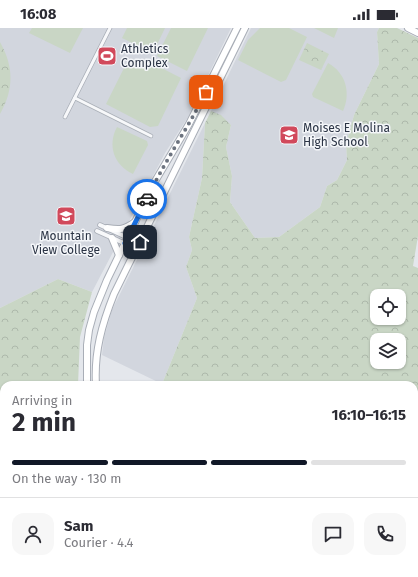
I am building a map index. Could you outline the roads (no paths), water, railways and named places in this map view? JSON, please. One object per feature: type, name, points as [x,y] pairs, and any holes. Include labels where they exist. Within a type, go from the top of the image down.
[{"type":"main road","points":[[87,381],[87,346],[94,312],[107,280],[159,174],[189,124],[237,28]]},
{"type":"main road","points":[[96,381],[96,352],[105,316],[114,294],[245,28]]},
{"type":"main road","points":[[408,28],[418,33]]},
{"type":"main road","points":[[107,228],[118,230],[127,228],[136,221]]},
{"type":"main road","points":[[112,238],[119,255]]},
{"type":"main road","points":[[94,312],[105,316]]},
{"type":"street","points":[[65,117],[110,28]]},
{"type":"street","points":[[75,98],[151,136]]},
{"type":"street","points":[[100,224],[138,246]]},
{"type":"street","points":[[97,231],[112,238],[126,240]]},
{"type":"place","name":"Athletics Complex","points":[[107,56]]},
{"type":"place","name":"Moises E Molina High School","points":[[289,135]]},
{"type":"place","name":"Mountain View College","points":[[66,216]]}]
